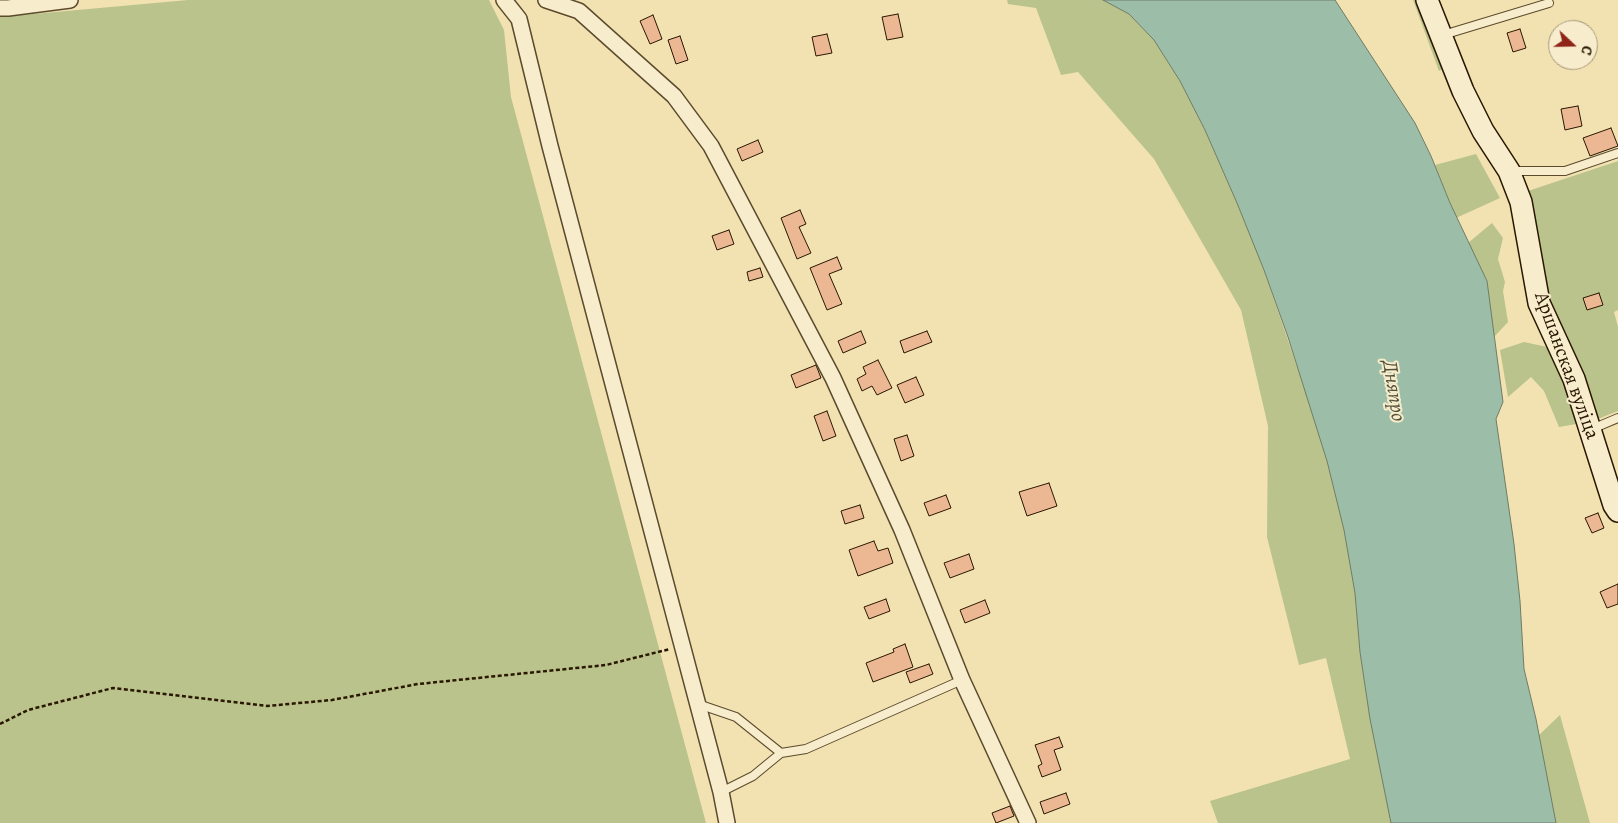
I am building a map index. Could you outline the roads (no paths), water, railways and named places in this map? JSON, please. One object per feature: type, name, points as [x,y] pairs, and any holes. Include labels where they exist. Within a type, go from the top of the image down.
[{"type":"street","points":[[0,8],[70,0]]},
{"type":"street","points":[[504,0],[519,19],[550,146],[721,792],[727,823]]},
{"type":"street","points":[[546,0],[579,11],[587,18],[674,96],[711,146],[833,378],[902,530],[962,680],[1028,823]]},
{"type":"street","name":"Аршанская вуліца","points":[[1427,0],[1463,91],[1483,131],[1509,171],[1520,202],[1539,303],[1574,379],[1614,505],[1618,511]]},
{"type":"lane","points":[[1441,36],[1548,3]]},
{"type":"lane","points":[[1509,171],[1565,171],[1618,153]]},
{"type":"lane","points":[[1590,430],[1618,418]]},
{"type":"lane","points":[[721,792],[753,776],[781,753],[806,749],[962,680]]},
{"type":"lane","points":[[697,704],[736,717],[781,753]]},
{"type":"water","name":"Дняпро","points":[[1103,0],[1335,0],[1415,123],[1487,281],[1503,402],[1496,419],[1514,544],[1524,669],[1536,719],[1556,823],[1391,823],[1370,719],[1360,652],[1355,593],[1344,530],[1327,461],[1288,337],[1237,203],[1205,130],[1180,81],[1154,40],[1129,14]]}]
